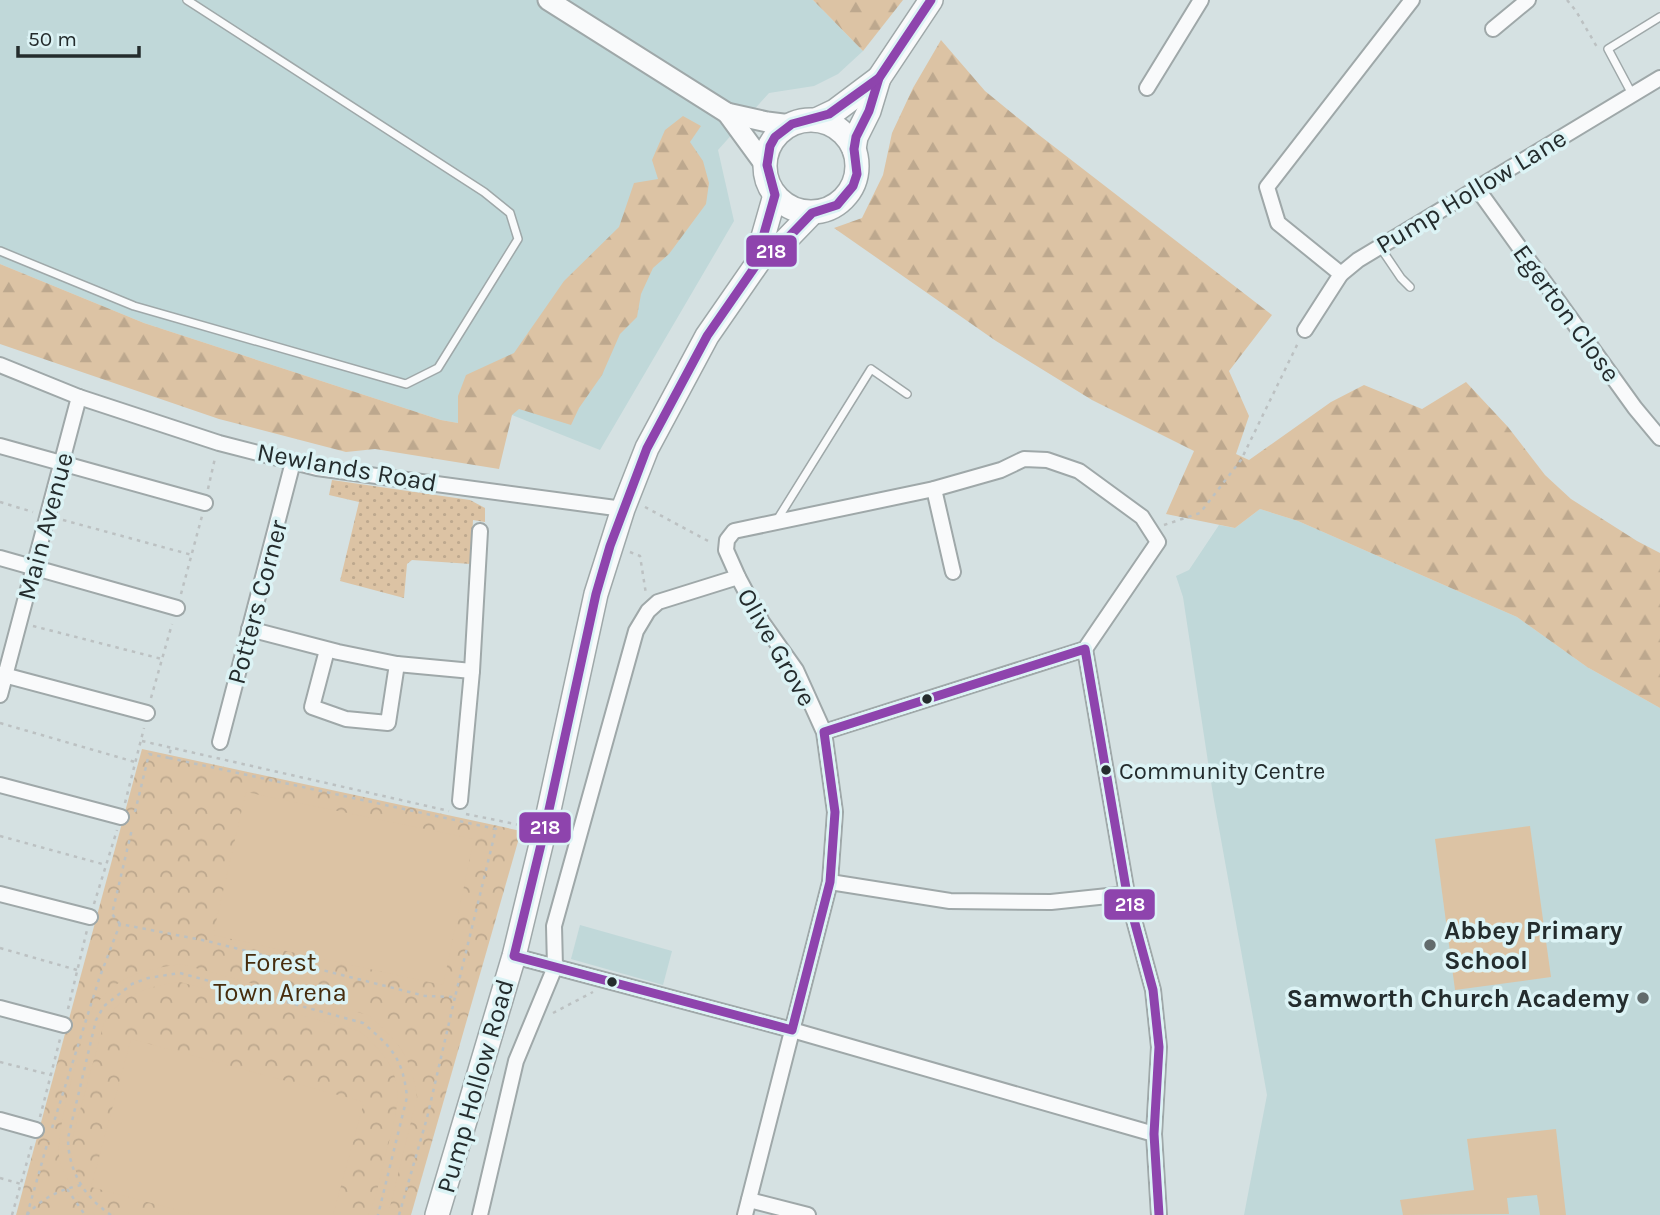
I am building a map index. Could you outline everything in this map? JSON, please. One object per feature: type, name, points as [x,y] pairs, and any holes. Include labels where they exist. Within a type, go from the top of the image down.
[{"type":"main road","points":[[761,258],[783,243],[813,213],[837,205],[853,186],[857,174],[854,149],[856,137],[869,111],[879,78],[931,0]]},
{"type":"main road","points":[[813,213],[791,208],[775,195],[768,182],[765,165],[773,141],[791,125],[816,120],[835,111],[879,78]]},
{"type":"main road","points":[[816,120],[839,129],[854,149]]},
{"type":"main road","points":[[761,258],[763,237],[775,195]]},
{"type":"main road","name":"Pump Hollow Road","points":[[437,1215],[514,956],[577,677],[610,546],[647,448],[708,336],[761,258]]},
{"type":"street","points":[[548,0],[727,113],[791,125]]},
{"type":"street","points":[[1147,88],[1201,0]]},
{"type":"street","points":[[1341,274],[1278,223],[1268,187],[1412,0]]},
{"type":"street","points":[[1493,29],[1518,3]]},
{"type":"street","name":"Pump Hollow Lane","points":[[1305,330],[1341,274],[1380,246],[1660,78]]},
{"type":"street","points":[[727,113],[765,165]]},
{"type":"street","name":"Egerton Close","points":[[1476,187],[1634,408],[1660,438]]},
{"type":"street","name":"Newlands Road","points":[[0,365],[79,397],[219,443],[317,468],[625,503]]},
{"type":"street","name":"Main Avenue","points":[[0,695],[3,674],[20,622],[79,397]]},
{"type":"street","points":[[0,446],[205,503]]},
{"type":"street","points":[[726,550],[727,540],[734,531],[934,489],[1001,470],[1024,459],[1047,460],[1079,471],[1142,517],[1151,529],[1158,542],[1085,649],[824,732]]},
{"type":"street","name":"Potters Corner","points":[[220,741],[293,462]]},
{"type":"street","points":[[934,489],[953,572]]},
{"type":"street","points":[[460,801],[472,671],[480,531]]},
{"type":"street","name":"Olive Grove","points":[[726,550],[762,622],[796,670],[824,732],[835,812],[830,882],[745,1215]]},
{"type":"street","points":[[0,558],[177,608]]},
{"type":"street","points":[[648,611],[658,602],[738,577]]},
{"type":"street","name":"Pump Hollow Road","points":[[480,1215],[516,1061],[555,967],[554,926],[636,631],[648,611]]},
{"type":"street","points":[[249,629],[327,650],[397,664],[472,671]]},
{"type":"street","points":[[1085,649],[1127,894],[1153,990],[1159,1047],[1154,1134],[1159,1215]]},
{"type":"street","points":[[327,650],[312,707],[346,719],[388,723],[397,664]]},
{"type":"street","points":[[3,674],[147,713]]},
{"type":"street","points":[[0,785],[121,817]]},
{"type":"street","points":[[830,882],[950,901],[1051,902],[1127,894]]},
{"type":"street","points":[[0,894],[90,917]]},
{"type":"street","points":[[514,956],[792,1030],[1154,1134]]},
{"type":"street","points":[[0,1008],[64,1025]]},
{"type":"street","points":[[0,1120],[36,1130]]},
{"type":"street","points":[[749,1200],[808,1215]]},
{"type":"lane","points":[[0,251],[134,306],[406,384],[438,368],[518,239],[510,213],[484,192],[187,0]]},
{"type":"lane","points":[[1632,94],[1608,49],[1660,17]]},
{"type":"lane","points":[[1380,246],[1410,287]]},
{"type":"lane","points":[[775,523],[871,369],[907,394]]},
{"type":"path","points":[[1151,529],[1200,513],[1208,503],[1241,460],[1305,330]]},
{"type":"path","points":[[0,502],[192,555]]},
{"type":"path","points":[[625,503],[726,550]]},
{"type":"path","points":[[610,546],[640,555],[648,611]]},
{"type":"path","points":[[20,622],[162,659]]},
{"type":"path","points":[[0,723],[135,762]]},
{"type":"path","points":[[141,741],[417,804],[522,826],[545,828]]},
{"type":"path","points":[[169,758],[171,747]]},
{"type":"path","points":[[399,1215],[427,1118],[496,829],[149,754],[112,914],[120,924],[207,941],[425,996],[455,997]]},
{"type":"path","points":[[0,836],[106,865]]},
{"type":"path","points":[[27,1215],[95,992],[120,924]]},
{"type":"path","points":[[0,948],[77,970]]},
{"type":"path","points":[[111,1215],[102,1209],[81,1185],[68,1156],[68,1138],[96,1020],[104,1006],[132,984],[148,978],[180,973],[363,1023],[386,1041],[403,1073],[407,1097],[378,1215]]},
{"type":"path","points":[[531,1024],[612,982]]},
{"type":"path","points":[[0,1062],[51,1075]]},
{"type":"path","points":[[0,1178],[20,1184]]},
{"type":"path","points":[[27,1215],[40,1200],[81,1185]]},
{"type":"path","points":[[67,1189],[85,1215]]},
{"type":"shaded area","points":[[0,0],[813,0],[863,51],[838,74],[814,86],[769,93],[718,150],[734,221],[600,450],[512,415],[458,423],[441,420],[144,323],[0,264]]},
{"type":"shaded area","name":"Abbey Primary School","points":[[1260,509],[1298,521],[1517,617],[1587,667],[1660,708],[1660,1215],[1244,1215],[1267,1095],[1213,795],[1183,597],[1176,576],[1189,570],[1219,525],[1235,528]]},
{"type":"shaded area","points":[[580,925],[672,951],[663,985],[571,959]]},
{"type":"green space","points":[[813,0],[903,0],[863,51]]},
{"type":"green space","points":[[941,40],[985,91],[1272,315],[1229,371],[1249,416],[1236,454],[1249,460],[1331,402],[1364,385],[1422,409],[1466,382],[1508,427],[1545,475],[1571,499],[1660,553],[1660,708],[1587,667],[1517,617],[1298,521],[1260,509],[1235,528],[1166,514],[1194,451],[1092,400],[996,341],[834,228],[862,218],[883,175],[892,133],[913,88]]},
{"type":"green space","points":[[683,116],[701,126],[690,142],[703,161],[709,183],[706,204],[669,254],[653,268],[641,294],[637,317],[620,334],[602,375],[579,408],[571,425],[519,409],[512,415],[499,469],[375,449],[346,452],[219,419],[0,344],[0,264],[144,323],[441,420],[458,423],[458,396],[466,375],[514,353],[564,281],[619,227],[634,183],[658,179],[652,160],[665,130]]},
{"type":"green space","points":[[332,480],[470,500],[485,508],[485,522],[473,520],[471,564],[412,560],[407,564],[404,598],[340,581],[359,502],[329,495]]},
{"type":"green space","name":"Forest Town Arena","points":[[142,749],[521,831],[411,1215],[16,1215]]},
{"type":"green space","points":[[246,792],[474,839],[443,985],[213,935]]},
{"type":"green space","points":[[1530,826],[1551,977],[1455,990],[1435,839]]},
{"type":"green space","points":[[181,964],[368,1015],[396,1042],[407,1060],[417,1097],[388,1215],[368,1215],[378,1187],[397,1103],[394,1074],[376,1046],[359,1031],[180,982],[136,993],[119,1005],[104,1023],[71,1143],[74,1165],[83,1185],[97,1202],[115,1215],[95,1215],[84,1203],[66,1176],[59,1149],[64,1112],[88,1017],[106,993],[127,978],[152,969]]},
{"type":"green space","points":[[131,1039],[364,1102],[333,1215],[196,1215],[91,1187]]},
{"type":"green space","points":[[1556,1129],[1566,1215],[1540,1215],[1537,1195],[1507,1198],[1509,1214],[1403,1215],[1400,1200],[1474,1190],[1467,1139]]},
{"type":"transit line","name":"218","points":[[931,0],[879,78],[869,111],[856,137],[854,149],[857,174],[853,186],[837,205],[812,213],[783,243],[761,258],[707,336],[647,448],[610,546],[596,594],[514,956],[792,1030],[830,882],[835,812],[824,732],[1085,649],[1127,894],[1153,990],[1159,1047],[1154,1134],[1159,1215]]},
{"type":"transit line","name":"218","points":[[761,258],[763,237],[775,195],[767,165],[770,146],[775,137],[792,124],[829,114],[879,78]]},
{"type":"place","name":"Community Centre","points":[[1106,770]]},
{"type":"place","name":"Abbey Primary School","points":[[1430,945]]},
{"type":"place","name":"Samworth Church Academy","points":[[1643,998]]}]
